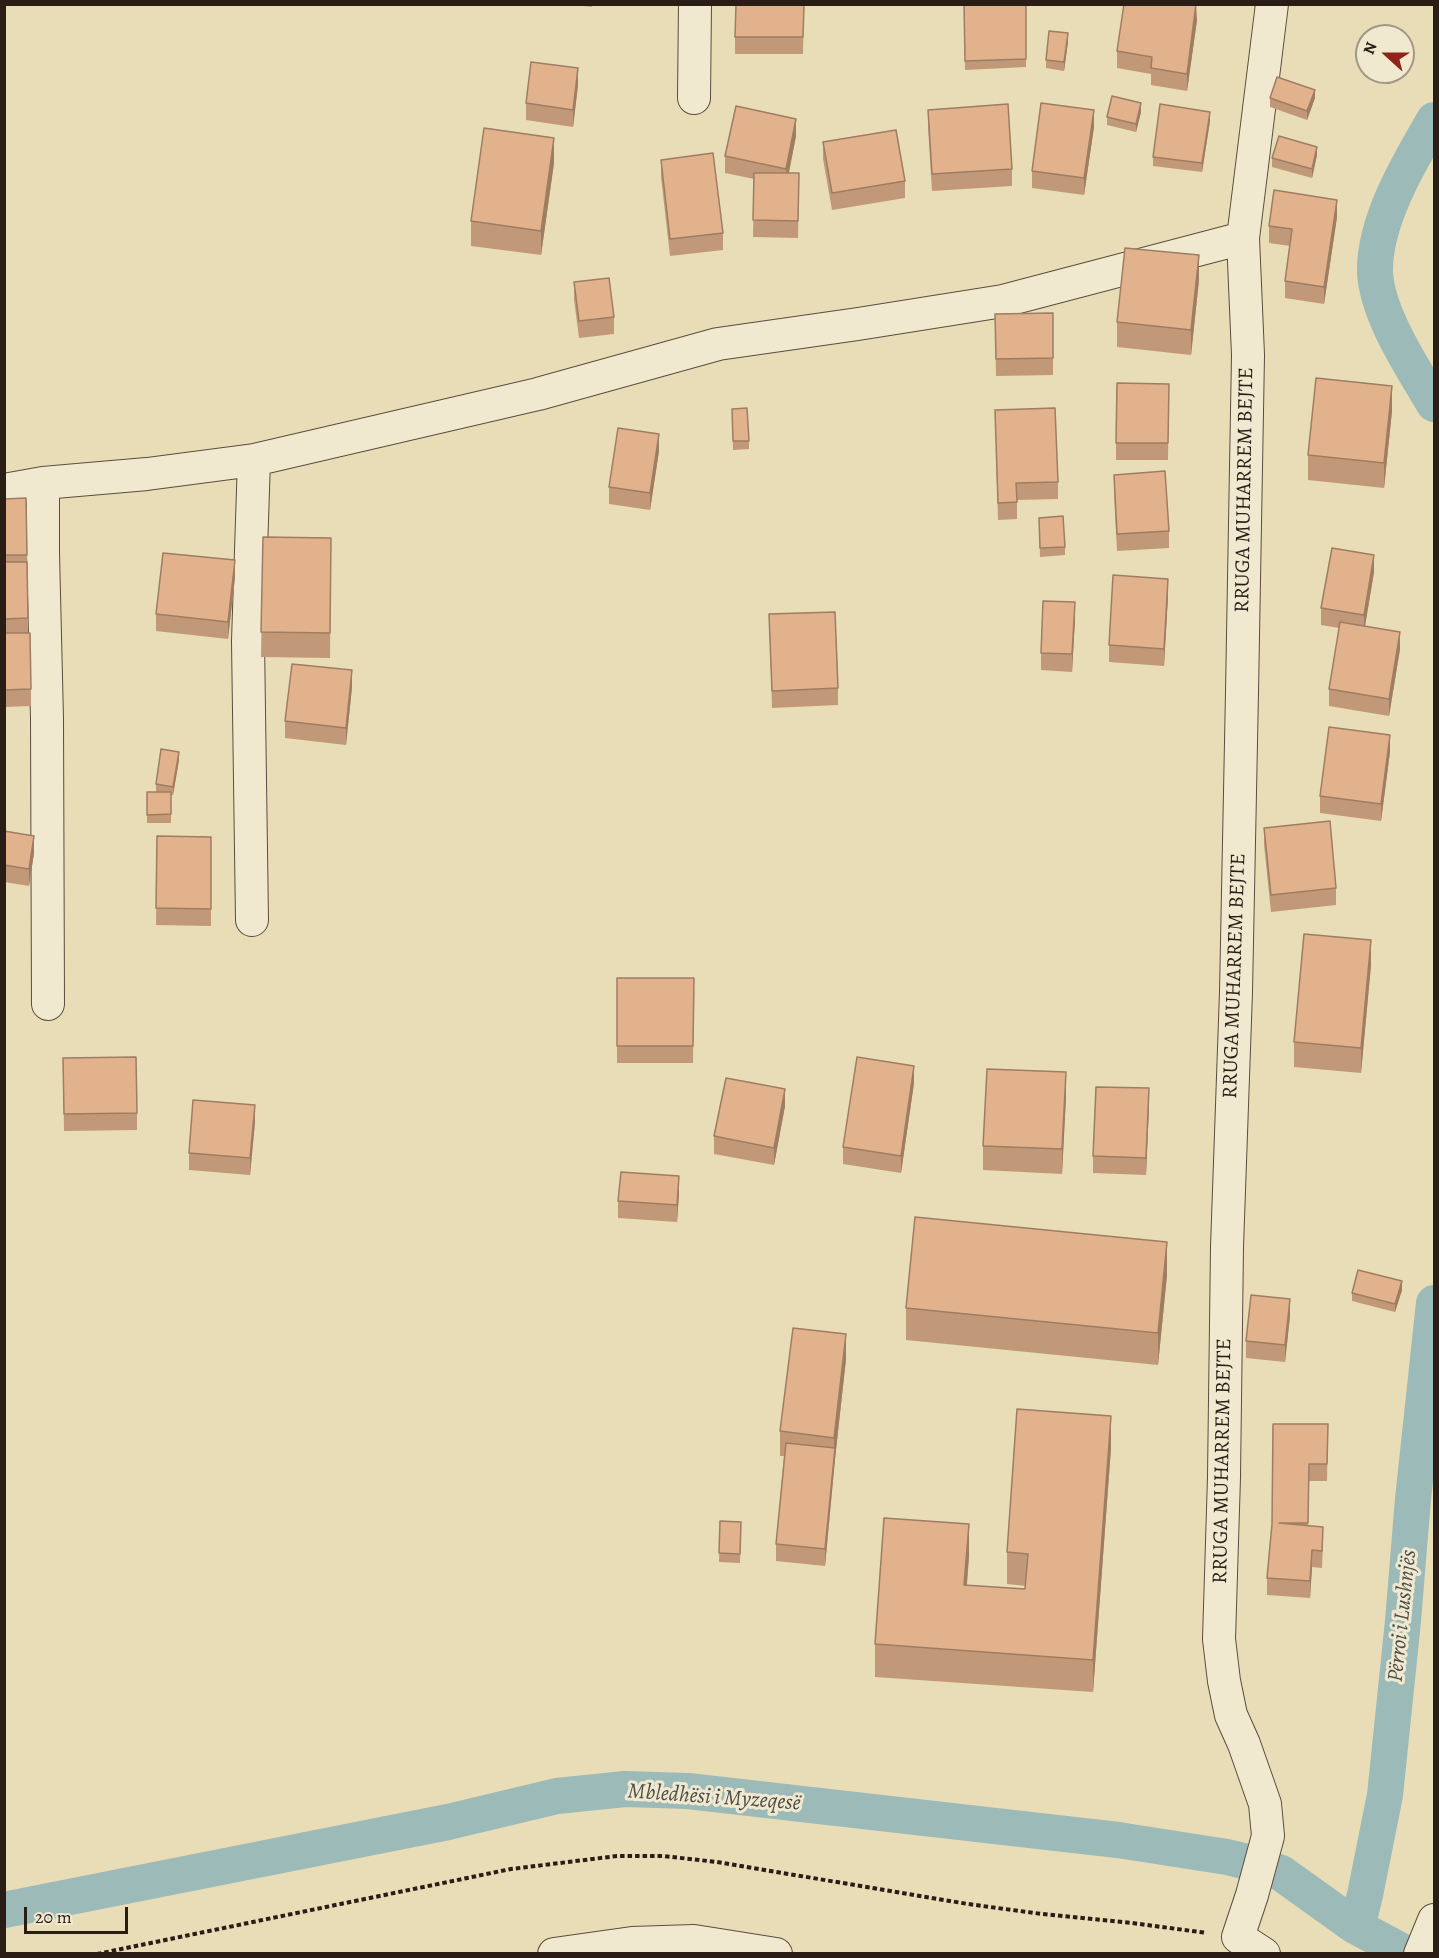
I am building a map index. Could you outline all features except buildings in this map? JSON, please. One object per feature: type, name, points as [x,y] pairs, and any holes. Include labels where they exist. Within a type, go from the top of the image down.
[{"type":"street","points":[[694,98],[695,4]]},
{"type":"street","name":"RRUGA MUHARREM BEJTE","points":[[1238,1936],[1268,1836],[1264,1804],[1244,1744],[1231,1715],[1219,1639],[1227,1247],[1236,992],[1248,355],[1243,238],[1272,4]]},
{"type":"street","points":[[4,490],[44,483],[147,474],[254,460],[538,394],[718,344],[1003,301],[1243,238]]},
{"type":"street","points":[[252,920],[248,641],[254,460]]},
{"type":"street","points":[[44,483],[48,1004]]},
{"type":"street","points":[[1420,1953],[1434,1920]]},
{"type":"street","points":[[1238,1936],[1264,1953]]},
{"type":"street","points":[[554,1953],[632,1943],[694,1941],[776,1953]]},
{"type":"path","points":[[97,1953],[511,1869],[617,1856],[663,1856],[717,1862],[968,1904],[1238,1936]]},
{"type":"waterway","name":"Përroi i Lushnjës","points":[[1434,120],[1404,174],[1387,213],[1380,233],[1375,272],[1382,306],[1397,341],[1434,404]]},
{"type":"waterway","name":"Përroi i Lushnjës","points":[[1355,1926],[1365,1895],[1385,1795],[1434,1303]]},
{"type":"waterway","name":"Mbledhësi i Myzeqesë","points":[[4,1910],[448,1822],[557,1796],[625,1789],[688,1791],[1118,1840],[1227,1857],[1281,1873],[1355,1926],[1407,1954]]}]
